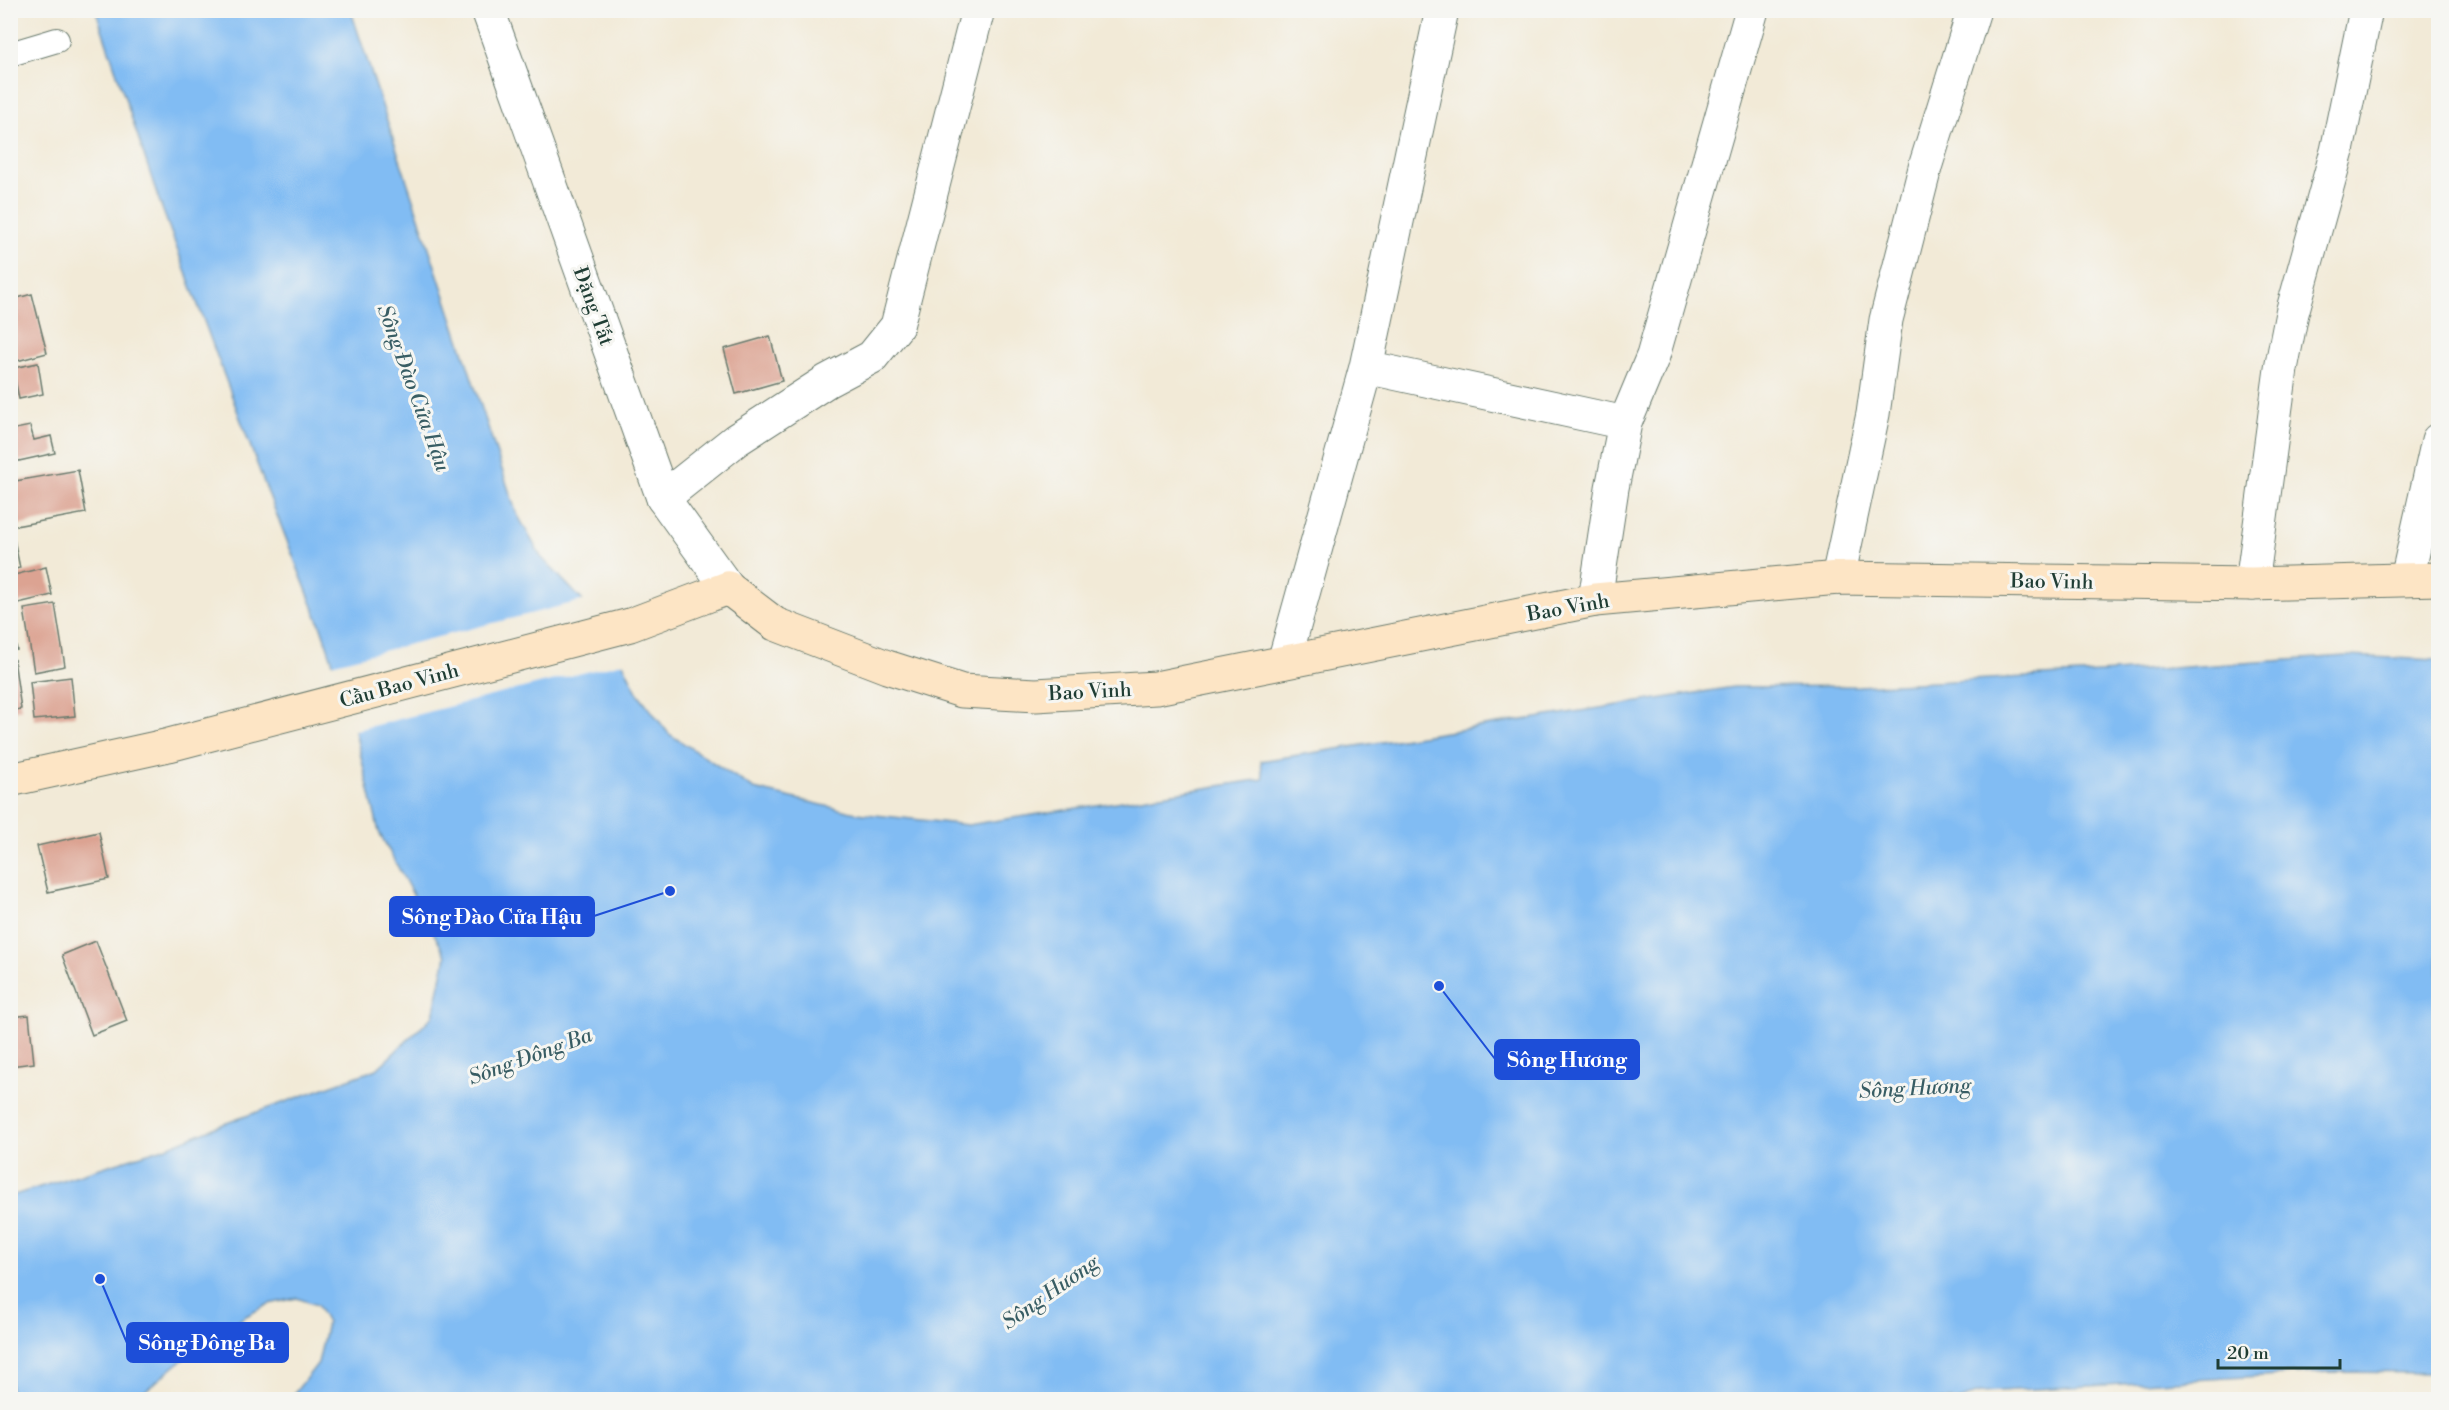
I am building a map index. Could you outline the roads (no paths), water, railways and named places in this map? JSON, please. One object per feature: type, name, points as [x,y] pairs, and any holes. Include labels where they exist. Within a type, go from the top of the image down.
[{"type":"main road","name":"Bao Vinh","points":[[728,588],[775,624],[887,668],[962,691],[1036,694],[1156,688],[1595,600],[1838,578],[2252,584],[2423,579]]},
{"type":"main road","name":"Cầu Bao Vinh","points":[[10,780],[169,745],[630,625],[728,588]]},
{"type":"street","name":"Đặng Tất","points":[[488,10],[663,498],[728,588]]},
{"type":"street","points":[[663,498],[736,440],[827,381],[872,357],[897,326],[978,10]]},
{"type":"street","points":[[1284,662],[1366,367],[1442,10]]},
{"type":"street","points":[[1595,600],[1612,488],[1626,423],[1653,356],[1752,10]]},
{"type":"street","points":[[1838,578],[1873,414],[1886,320],[1926,164],[1974,10]]},
{"type":"street","points":[[2252,584],[2281,369],[2292,314],[2337,152],[2366,10]]},
{"type":"street","points":[[1366,367],[1626,423]]},
{"type":"street","points":[[2423,579],[2439,440]]},
{"type":"lane","points":[[10,54],[57,40]]},
{"type":"water","name":"Sông Hương","points":[[96,11],[351,11],[516,512],[541,557],[604,623],[637,692],[669,734],[754,789],[856,813],[968,825],[1263,779],[1261,761],[1734,687],[1859,686],[2100,673],[2346,656],[2438,660],[2438,1373],[2330,1372],[1983,1392],[1958,1400],[290,1399],[318,1363],[327,1323],[317,1305],[297,1298],[269,1304],[246,1316],[181,1361],[135,1399],[11,1400],[11,1196],[167,1147],[221,1125],[377,1069],[433,1016],[446,956],[379,832],[353,723],[321,627],[263,480],[159,200]]},
{"type":"place","name":"Sông Đào Cửa Hậu","points":[[670,891]]},
{"type":"place","name":"Sông Hương","points":[[1439,986]]},
{"type":"place","name":"Sông Đông Ba","points":[[100,1279]]}]
